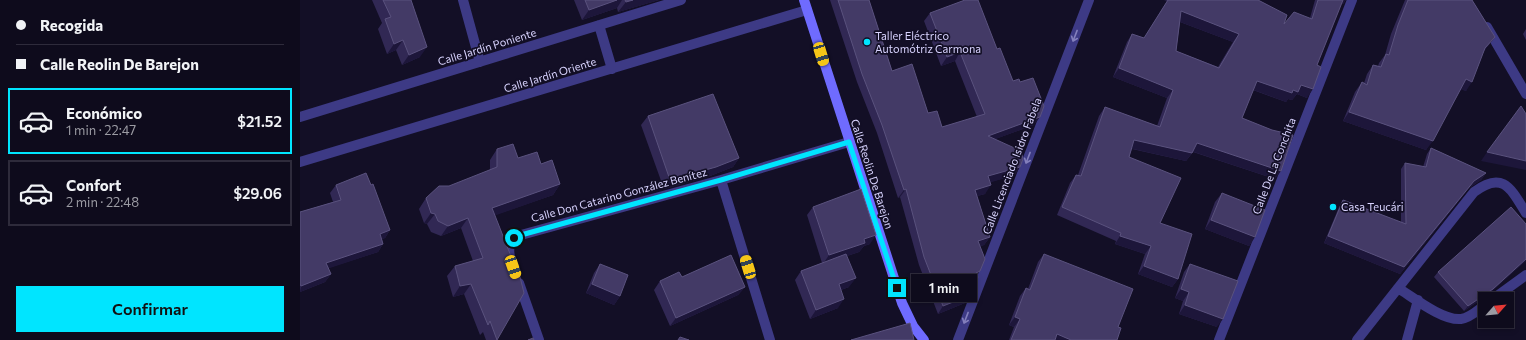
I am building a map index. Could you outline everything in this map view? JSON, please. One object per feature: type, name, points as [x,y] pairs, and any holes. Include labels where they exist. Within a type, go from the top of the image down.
[{"type":"main road","points":[[804,0],[807,10]]},
{"type":"main road","name":"Calle Reolin De Barejon","points":[[807,10],[902,303],[913,326],[924,340]]},
{"type":"street","points":[[463,0],[480,62]]},
{"type":"street","name":"Calle Jardín Poniente","points":[[300,117],[681,0]]},
{"type":"street","name":"Calle Licenciado Isidro Fabela","points":[[958,340],[1089,0]]},
{"type":"street","name":"Calle De La Conchita","points":[[1219,340],[1352,0]]},
{"type":"street","name":"Calle Jardín Oriente","points":[[300,162],[807,10]]},
{"type":"street","points":[[1483,20],[1526,94]]},
{"type":"street","points":[[599,25],[612,69]]},
{"type":"street","name":"Calle Don Catarino González Benítez","points":[[538,340],[508,252],[509,245],[514,238],[721,180],[849,142]]},
{"type":"street","name":"Calle Don Catarino González Benítez","points":[[721,180],[770,340]]},
{"type":"street","points":[[1357,340],[1474,192],[1483,185],[1494,182],[1503,183],[1512,191],[1526,213]]},
{"type":"street","points":[[1503,292],[1526,275]]},
{"type":"street","points":[[1398,288],[1443,316],[1453,319],[1462,319],[1478,309]]},
{"type":"street","points":[[1407,340],[1418,300]]},
{"type":"building","points":[[383,0],[411,0],[427,47],[409,55],[403,40],[394,44],[385,19],[391,17]]},
{"type":"building","points":[[585,0],[617,0],[589,10]]},
{"type":"building","points":[[838,0],[869,0],[892,71],[912,64],[928,113],[937,111],[942,127],[985,114],[960,52],[947,57],[930,13],[965,0],[978,0],[997,49],[1000,48],[1013,81],[1019,79],[1020,82],[1033,78],[1044,106],[1040,117],[988,136],[1021,151],[1023,159],[1020,167],[988,176],[991,185],[975,190],[990,237],[978,241],[985,259],[980,271],[976,273],[978,277],[976,282],[970,285],[972,291],[971,295],[943,306],[924,257],[906,189],[904,190],[882,125],[862,74]]},
{"type":"building","points":[[1168,0],[1258,0],[1287,15],[1284,24],[1294,12],[1312,19],[1318,0],[1343,0],[1317,65],[1321,67],[1313,89],[1301,85],[1298,92],[1293,90],[1292,93],[1257,81],[1242,118],[1272,130],[1293,135],[1281,171],[1197,143],[1192,153],[1134,140],[1129,157],[1181,178],[1160,223],[1192,234],[1178,279],[1144,266],[1151,246],[1120,236],[1121,233],[1062,207],[1076,175],[1081,176],[1105,107],[1160,127],[1173,90],[1119,68],[1132,34],[1144,38]],"holes":[[[1181,11],[1239,34],[1219,68],[1176,51]]]},
{"type":"building","points":[[1408,0],[1472,0],[1495,37],[1485,48],[1472,82],[1466,79],[1433,141],[1349,112],[1362,82],[1367,85],[1373,65],[1381,67],[1386,54],[1389,55],[1398,25]]},
{"type":"building","points":[[713,94],[739,158],[716,167],[670,180],[648,116]]},
{"type":"building","points":[[1521,106],[1526,114],[1526,161],[1487,152]]},
{"type":"building","points":[[513,144],[518,158],[537,152],[541,164],[552,160],[560,184],[492,208],[516,269],[518,269],[524,293],[497,340],[490,321],[488,325],[471,284],[460,286],[455,266],[483,258],[468,218],[448,226],[438,221],[435,214],[431,213],[426,198],[439,186],[449,186],[497,167],[497,149]]},
{"type":"building","points":[[1431,148],[1486,173],[1474,181],[1404,267],[1328,236],[1343,200],[1406,224],[1405,163],[1426,167]]},
{"type":"building","points":[[366,173],[371,185],[373,184],[390,230],[380,234],[383,244],[326,263],[331,274],[301,286],[300,212],[341,200],[336,185]]},
{"type":"building","points":[[861,189],[876,235],[864,239],[865,243],[829,255],[813,207]]},
{"type":"building","points":[[1222,193],[1265,210],[1255,237],[1211,220]]},
{"type":"building","points":[[1511,207],[1526,224],[1526,259],[1493,289],[1489,292],[1478,292],[1478,299],[1468,306],[1438,272]]},
{"type":"building","points":[[846,254],[856,278],[839,284],[844,299],[816,310],[801,271]]},
{"type":"building","points":[[1044,254],[1133,289],[1118,327],[1121,328],[1117,340],[1071,340],[1057,334],[1055,340],[1011,340],[1020,319],[1015,317],[1026,288],[1030,290]]},
{"type":"building","points":[[731,255],[745,287],[676,318],[660,281],[679,272],[682,277]]},
{"type":"building","points":[[600,264],[628,275],[620,296],[592,284]]},
{"type":"building","points":[[1190,264],[1238,281],[1223,319],[1185,305],[1189,292],[1181,289]]},
{"type":"building","points":[[910,323],[914,340],[851,340]]},
{"type":"building","points":[[680,337],[689,340],[678,340]]},
{"type":"place","name":"Taller Eléctrico Automótriz Carmona","points":[[867,42]]},
{"type":"place","name":"Casa Teucári","points":[[1333,207]]},
{"type":"route","points":[[514,238],[721,180],[849,142],[897,288]]}]
